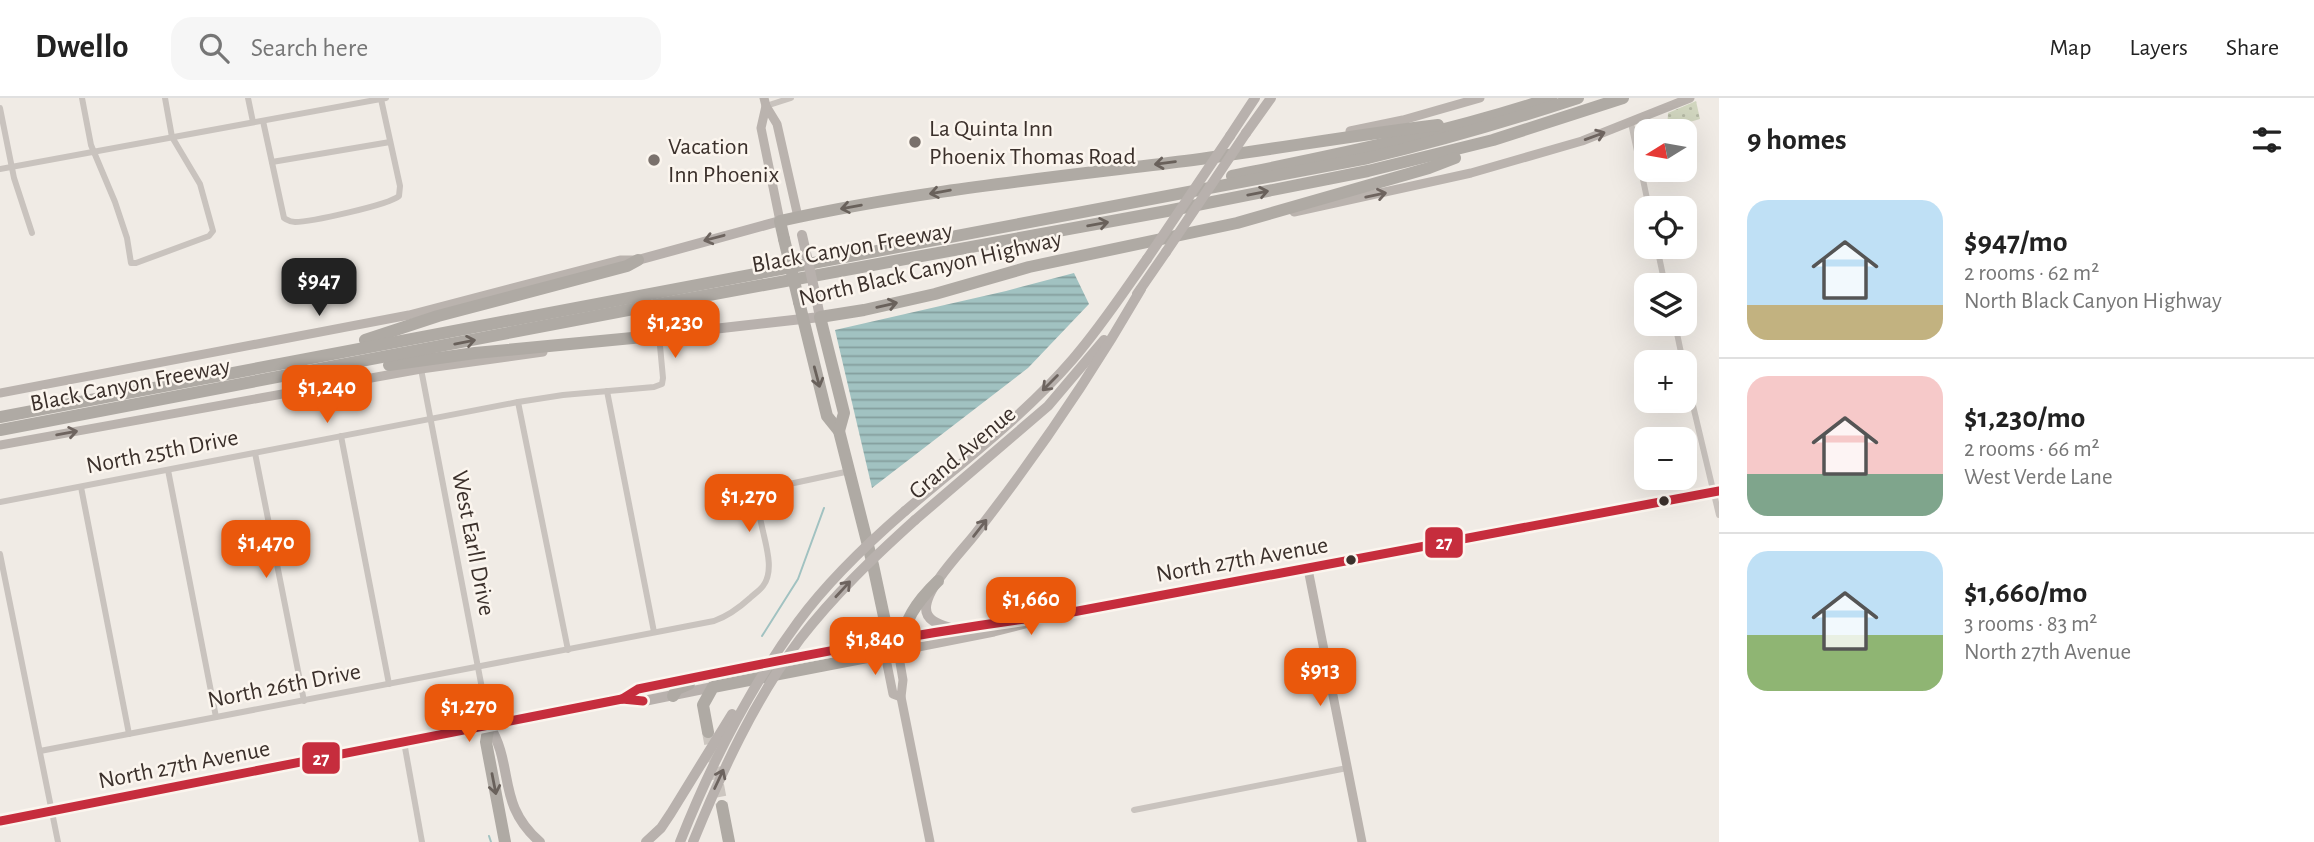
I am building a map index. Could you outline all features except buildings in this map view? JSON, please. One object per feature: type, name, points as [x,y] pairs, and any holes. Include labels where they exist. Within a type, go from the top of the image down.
[{"type":"highway","name":"Black Canyon Freeway","points":[[0,409],[1160,190],[1363,149],[1490,117],[1551,98]]},
{"type":"highway","points":[[0,417],[1354,160],[1434,142],[1578,98]]},
{"type":"highway","name":"Black Canyon Freeway","points":[[0,430],[1221,201],[1412,162],[1524,131],[1623,98]]},
{"type":"highway","points":[[893,646],[839,431],[827,416],[780,221],[975,186],[1490,117]]},
{"type":"highway","points":[[1237,223],[1429,168],[1524,131]]},
{"type":"highway","name":"North Black Canyon Highway","points":[[820,317],[935,294],[1029,267],[1237,223]]},
{"type":"highway","points":[[365,340],[438,316],[627,266],[638,260]]},
{"type":"highway","points":[[820,317],[844,413],[839,431]]},
{"type":"highway","points":[[350,364],[390,365],[475,353],[643,337]]},
{"type":"highway","points":[[893,646],[907,619],[938,581]]},
{"type":"highway","name":"North 27th Avenue","points":[[489,725],[622,699],[638,690],[718,672],[893,646]]},
{"type":"highway","name":"North 27th Avenue","points":[[713,687],[893,646]]},
{"type":"highway","points":[[673,696],[681,687],[711,678],[718,672]]},
{"type":"highway","points":[[708,732],[703,705],[713,687]]},
{"type":"highway","points":[[489,725],[486,742],[505,842]]},
{"type":"highway","points":[[722,806],[729,842]]},
{"type":"main road","name":"Grand Avenue","points":[[680,842],[722,746],[752,692],[797,623],[858,554],[1012,420],[1056,377],[1087,341],[1147,259],[1255,98]]},
{"type":"main road","name":"Grand Avenue","points":[[693,842],[737,742],[788,657],[839,593],[873,558],[1048,406],[1102,343],[1141,289],[1270,98]]},
{"type":"main road","points":[[1257,150],[1403,120],[1480,98]]},
{"type":"main road","name":"North Black Canyon Highway","points":[[1237,223],[1471,173],[1582,141],[1690,98]]},
{"type":"main road","points":[[765,102],[777,124],[820,317]]},
{"type":"main road","points":[[0,393],[441,308],[620,260],[638,260],[780,221],[761,128],[765,102]]},
{"type":"main road","points":[[953,629],[933,621],[927,613],[927,601],[938,581],[1037,451],[1114,336],[1141,289]]},
{"type":"main road","name":"North Black Canyon Highway","points":[[0,446],[421,369],[643,337],[820,317]]},
{"type":"main road","name":"North 27th Avenue","points":[[893,646],[953,629],[1062,614],[1716,491]]},
{"type":"main road","points":[[1308,569],[1362,842]]},
{"type":"main road","name":"North 27th Avenue","points":[[893,646],[993,632],[1062,614]]},
{"type":"main road","points":[[646,842],[661,828],[671,813],[768,656],[797,623]]},
{"type":"main road","points":[[893,646],[893,694],[901,697],[930,842]]},
{"type":"main road","name":"North 27th Avenue","points":[[622,699],[639,702],[713,687]]},
{"type":"main road","points":[[489,725],[499,740],[512,804],[524,826],[540,842]]},
{"type":"main road","name":"North 27th Avenue","points":[[0,821],[489,725]]},
{"type":"street","points":[[82,98],[93,152],[115,202],[127,238],[131,263],[208,236],[213,231],[200,184],[172,137],[165,98]]},
{"type":"street","points":[[248,98],[253,122]]},
{"type":"street","points":[[333,98],[335,107]]},
{"type":"street","points":[[0,169],[383,98],[386,126],[400,186],[399,196],[376,206],[295,222],[285,218],[263,121]]},
{"type":"street","points":[[765,102],[791,98]]},
{"type":"street","points":[[0,108],[12,167],[32,233]]},
{"type":"street","points":[[1631,123],[1646,196]]},
{"type":"street","points":[[272,162],[390,142]]},
{"type":"street","name":"North 25th Drive","points":[[0,502],[519,402],[654,387],[662,384],[663,378],[659,335]]},
{"type":"street","name":"West Earll Drive","points":[[421,369],[489,725]]},
{"type":"street","points":[[607,391],[654,632]]},
{"type":"street","points":[[519,402],[568,650]]},
{"type":"street","points":[[1696,413],[1716,491],[1719,515]]},
{"type":"street","points":[[341,436],[389,684]]},
{"type":"street","points":[[255,453],[304,701]]},
{"type":"street","points":[[168,470],[216,717]]},
{"type":"street","name":"North 26th Drive","points":[[40,751],[727,617],[764,586],[767,578],[767,554],[758,512],[759,495],[766,489],[850,471]]},
{"type":"street","points":[[80,487],[129,734]]},
{"type":"street","points":[[0,554],[58,842]]},
{"type":"street","points":[[404,742],[422,842]]},
{"type":"street","points":[[1134,810],[1347,768]]},
{"type":"green space","points":[[1696,101],[1700,119],[1668,119],[1668,113]]},
{"type":"water","points":[[1074,273],[1089,304],[1028,368],[872,488],[835,330]]},
{"type":"waterway","points":[[762,636],[798,579],[824,508]]},
{"type":"waterway","points":[[489,836],[491,842]]},
{"type":"tunnel","points":[[708,732],[722,806]]},
{"type":"transit line","name":"27","points":[[622,699],[638,689],[796,657],[955,629],[1062,614],[1719,491]]},
{"type":"transit line","name":"27","points":[[0,821],[622,699],[643,701]]},
{"type":"place","name":"La Quinta Inn Phoenix Thomas Road","points":[[915,142]]},
{"type":"place","name":"Vacation Inn Phoenix","points":[[654,160]]}]
